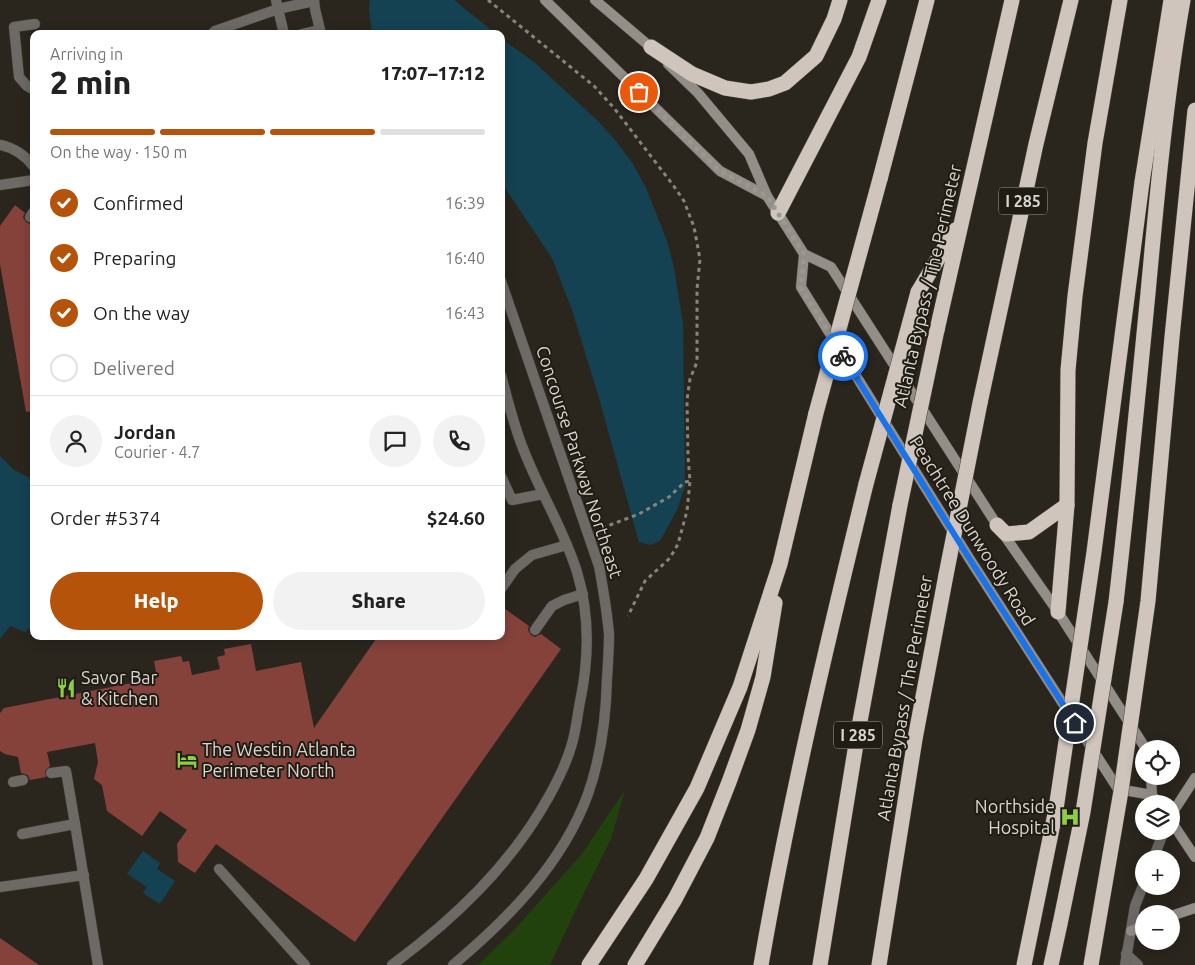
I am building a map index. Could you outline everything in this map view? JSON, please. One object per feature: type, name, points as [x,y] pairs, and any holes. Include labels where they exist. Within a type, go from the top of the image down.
[{"type":"highway","points":[[651,47],[692,74],[725,88],[751,92],[769,89],[785,83],[816,56],[834,18],[840,0]]},
{"type":"highway","points":[[778,213],[859,57],[878,0]]},
{"type":"highway","points":[[589,965],[646,879],[697,788],[740,687],[780,564],[816,413],[927,0]]},
{"type":"highway","name":"Atlanta Bypass / The Perimeter","points":[[820,965],[858,732],[900,506],[937,330],[1012,0]]},
{"type":"highway","name":"Atlanta Bypass / The Perimeter","points":[[879,965],[915,739],[980,402],[1036,144],[1071,0]]},
{"type":"highway","points":[[1058,612],[1067,505],[1068,370],[1074,305],[1095,143],[1120,0]]},
{"type":"highway","points":[[1024,965],[1059,789],[1094,552],[1142,182],[1171,0]]},
{"type":"highway","points":[[1051,965],[1083,812],[1116,602],[1129,495],[1160,162],[1183,0]]},
{"type":"highway","points":[[1091,965],[1121,791],[1148,601],[1172,328],[1195,110]]},
{"type":"highway","points":[[761,965],[771,904],[826,646],[866,484],[918,292],[963,216]]},
{"type":"highway","points":[[997,525],[1006,534],[1028,532],[1067,505]]},
{"type":"highway","points":[[635,965],[675,899],[707,838],[748,730],[763,677],[780,564]]},
{"type":"main road","points":[[545,0],[720,171],[767,196]]},
{"type":"main road","points":[[596,0],[651,47],[698,93],[749,154],[767,196],[804,254]]},
{"type":"main road","name":"Peachtree Dunwoody Road","points":[[1138,795],[1118,789],[969,558],[801,288],[804,254],[831,266],[997,525],[1058,612],[1140,740]]},
{"type":"main road","points":[[1180,801],[1195,778]]},
{"type":"main road","points":[[1180,834],[1195,857]]},
{"type":"main road","points":[[1180,913],[1195,908]]},
{"type":"main road","points":[[1131,932],[1135,930]]},
{"type":"street","points":[[217,30],[277,4],[314,1],[321,30]]},
{"type":"street","points":[[277,4],[283,30]]},
{"type":"street","points":[[30,88],[19,77],[14,27],[36,24]]},
{"type":"street","points":[[0,145],[12,148],[30,161]]},
{"type":"street","points":[[0,186],[30,181]]},
{"type":"street","name":"Concourse Parkway Northeast","points":[[453,965],[480,943],[515,908],[544,872],[569,835],[588,795],[599,756],[606,716],[609,635],[599,566],[505,293]]},
{"type":"street","name":"Concourse Parkway Northeast","points":[[392,965],[422,943],[487,882],[516,848],[538,816],[558,780],[571,746],[586,675],[588,637],[583,594],[568,545],[524,452],[513,423],[505,391]]},
{"type":"street","points":[[505,485],[512,500],[543,494]]},
{"type":"street","points":[[505,583],[515,569],[532,555],[568,545]]},
{"type":"street","points":[[534,630],[552,606],[583,594]]},
{"type":"street","points":[[51,774],[66,771],[98,965]]},
{"type":"street","points":[[22,834],[75,824]]},
{"type":"street","points":[[219,869],[304,965]]},
{"type":"street","points":[[0,888],[84,875]]},
{"type":"street","points":[[1125,965],[1135,906],[1139,895]]},
{"type":"street","points":[[1126,954],[1138,965]]},
{"type":"path","points":[[488,0],[559,55],[594,86],[679,193],[694,227],[700,259],[697,289],[697,362],[690,379],[687,400],[690,481],[687,511],[678,544],[670,558],[645,582],[628,616]]},
{"type":"path","points":[[602,528],[639,514],[669,497],[685,482],[690,481]]},
{"type":"green space","points":[[625,790],[611,839],[550,965],[478,965],[513,931],[581,855]]},
{"type":"water","points":[[370,0],[454,0],[491,30],[372,30]]},
{"type":"water","points":[[505,41],[535,63],[597,120],[616,141],[633,164],[646,188],[667,241],[674,268],[683,324],[685,486],[677,510],[660,541],[650,545],[639,542],[597,391],[572,310],[552,258],[505,188]]},
{"type":"water","points":[[0,456],[14,470],[30,478],[30,627],[25,632],[10,626],[0,639]]},
{"type":"water","points":[[143,851],[160,863],[157,869],[175,881],[160,904],[143,893],[147,887],[127,874]]},
{"type":"building","points":[[15,205],[25,213],[23,217],[30,224],[30,412],[26,412],[0,264],[0,226]]},
{"type":"building","points":[[505,609],[529,626],[528,630],[531,635],[535,637],[541,634],[561,649],[355,942],[216,844],[195,873],[178,862],[177,844],[187,830],[160,811],[142,836],[107,811],[102,785],[94,779],[98,762],[95,743],[47,752],[50,766],[45,771],[46,777],[30,780],[28,775],[21,773],[18,757],[0,751],[0,713],[4,708],[157,678],[154,661],[181,656],[183,662],[189,661],[192,675],[220,669],[217,657],[225,655],[224,649],[251,644],[256,671],[301,662],[314,728],[375,640],[505,640]]},
{"type":"building","points":[[0,938],[39,965],[0,965]]},
{"type":"way so far","points":[[639,92],[720,171],[767,196],[804,254],[801,288],[843,356]]},
{"type":"place","name":"Savor Bar & Kitchen","points":[[66,688]]},
{"type":"place","name":"The Westin Atlanta Perimeter North","points":[[187,760]]},
{"type":"place","name":"Northside Hospital","points":[[1070,817]]},
{"type":"route","points":[[843,356],[1075,723]]}]
